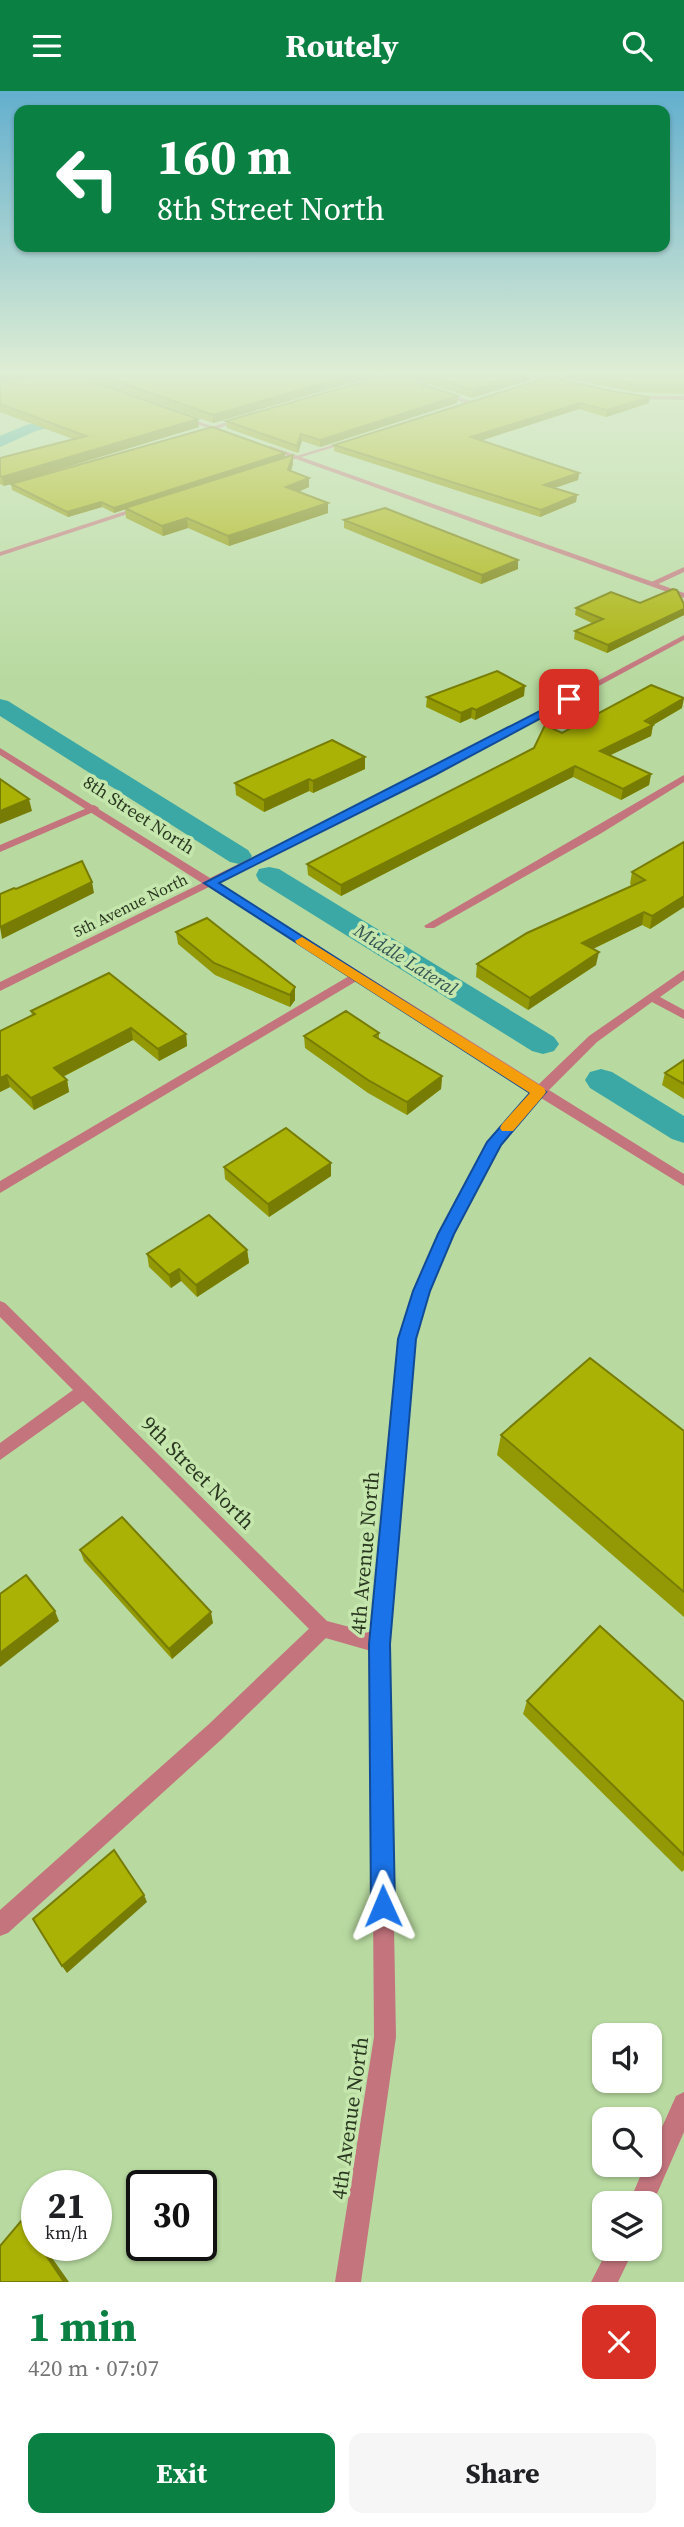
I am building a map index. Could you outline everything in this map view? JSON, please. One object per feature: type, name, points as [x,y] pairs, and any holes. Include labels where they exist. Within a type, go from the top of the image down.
[{"type":"street","points":[[341,473],[684,596]]},
{"type":"street","points":[[0,554],[154,503]]},
{"type":"street","points":[[651,584],[684,569]]},
{"type":"street","name":"5th Avenue North","points":[[0,987],[431,773],[684,637]]},
{"type":"street","name":"8th Street North","points":[[0,751],[684,1181]]},
{"type":"street","points":[[430,926],[596,832],[684,778]]},
{"type":"street","points":[[0,849],[94,808]]},
{"type":"street","name":"4th Avenue North","points":[[348,2282],[385,2037],[380,1644],[407,1339],[422,1291],[446,1234],[495,1142],[539,1092],[593,1039],[684,974]]},
{"type":"street","points":[[0,1188],[356,976]]},
{"type":"street","points":[[652,997],[684,1015]]},
{"type":"street","name":"9th Street North","points":[[0,1307],[322,1629]]},
{"type":"street","points":[[0,1453],[84,1391]]},
{"type":"street","points":[[0,1925],[216,1731],[322,1629],[380,1644]]},
{"type":"street","points":[[646,2191],[684,2104]]},
{"type":"street","points":[[604,2282],[615,2261]]},
{"type":"building","points":[[49,473],[222,473],[114,508],[101,502],[67,512],[11,484]]},
{"type":"building","points":[[235,473],[297,473],[309,478],[286,487],[328,503],[228,536],[187,518],[162,526],[125,508]]},
{"type":"building","points":[[424,473],[578,473],[544,485],[577,495],[541,510]]},
{"type":"building","points":[[385,508],[518,560],[482,575],[344,520]]},
{"type":"building","points":[[673,589],[677,590],[684,609],[608,645],[575,631],[603,619],[576,608],[611,592],[640,603]]},
{"type":"building","points":[[497,671],[525,686],[476,710],[472,708],[461,713],[427,697]]},
{"type":"building","points":[[651,685],[684,698],[645,721],[653,725],[600,751],[651,774],[623,789],[575,766],[341,885],[307,864],[534,748],[545,725],[562,733]]},
{"type":"building","points":[[332,740],[365,757],[264,800],[235,783]]},
{"type":"building","points":[[0,779],[29,799],[0,811]]},
{"type":"building","points":[[684,842],[684,896],[652,916],[644,912],[582,943],[599,952],[530,998],[477,964],[527,933],[645,880],[632,872]]},
{"type":"building","points":[[82,861],[92,882],[0,927],[0,894]]},
{"type":"building","points":[[207,918],[295,987],[290,995],[214,963],[176,932]]},
{"type":"building","points":[[109,973],[186,1034],[158,1049],[131,1028],[54,1068],[67,1080],[31,1098],[7,1075],[0,1078],[0,1031],[35,1014],[31,1011]]},
{"type":"building","points":[[346,1011],[379,1033],[374,1036],[442,1076],[407,1102],[368,1080],[304,1036]]},
{"type":"building","points":[[684,1060],[684,1084],[665,1073]]},
{"type":"building","points":[[286,1128],[331,1163],[268,1204],[224,1167]]},
{"type":"building","points":[[209,1215],[247,1250],[196,1285],[179,1269],[169,1275],[147,1254]]},
{"type":"building","points":[[590,1358],[684,1431],[684,1592],[501,1435]]},
{"type":"building","points":[[122,1517],[211,1612],[169,1649],[80,1550]]},
{"type":"building","points":[[26,1575],[55,1611],[0,1653],[0,1594]]},
{"type":"building","points":[[600,1626],[684,1702],[684,1855],[527,1701]]},
{"type":"building","points":[[114,1850],[144,1895],[62,1966],[33,1919]]},
{"type":"building","points":[[21,2221],[21,2261],[50,2261],[64,2282],[0,2282],[0,2246]]},
{"type":"waterway","name":"Middle Lateral","points":[[0,706],[239,856]]},
{"type":"waterway","name":"Middle Lateral","points":[[269,875],[543,1044]]},
{"type":"waterway","name":"Middle Lateral","points":[[601,1080],[684,1131]]},
{"type":"slow traffic","points":[[302,941],[539,1092],[507,1128]]},
{"type":"route","points":[[383,1906],[380,1644],[407,1339],[422,1291],[446,1234],[495,1142],[539,1092],[210,883],[431,773],[569,699]]}]
